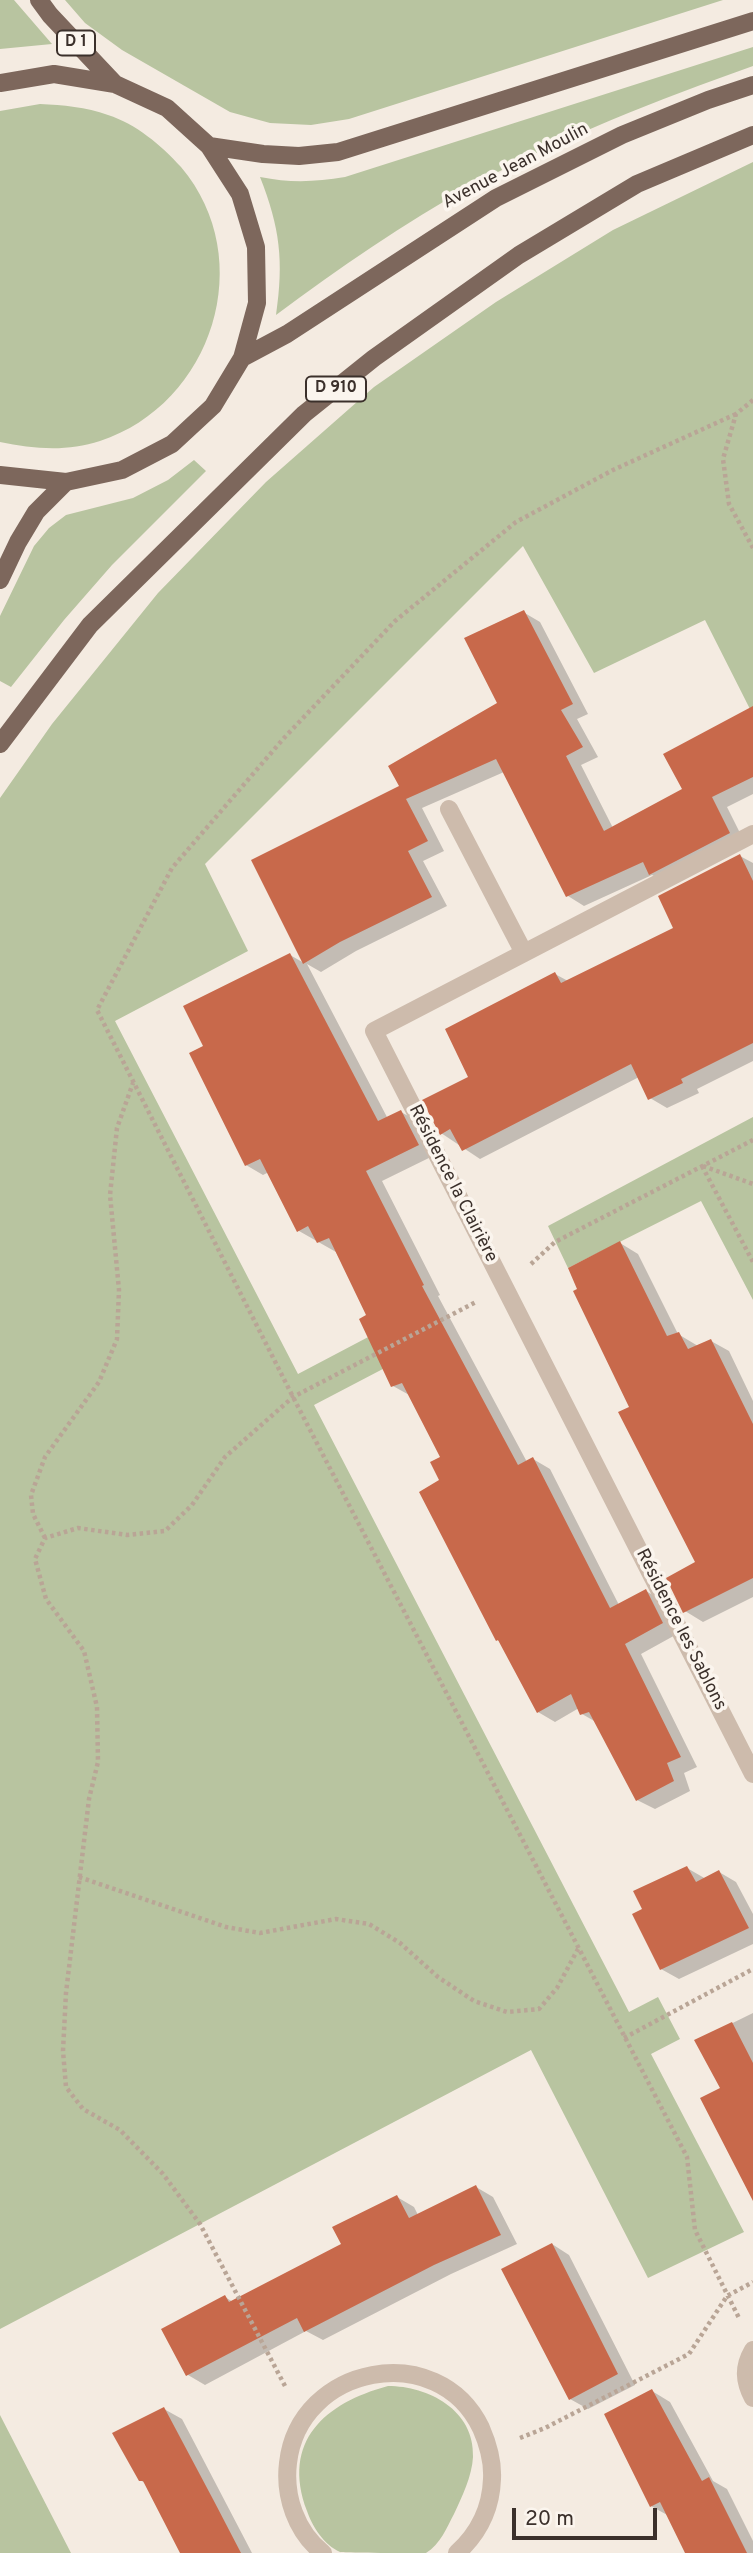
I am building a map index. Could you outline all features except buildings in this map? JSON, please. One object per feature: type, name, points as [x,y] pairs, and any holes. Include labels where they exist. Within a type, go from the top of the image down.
[{"type":"main road","name":"D 1","points":[[39,0],[116,84]]},
{"type":"main road","points":[[209,146],[299,156],[338,152],[753,21]]},
{"type":"main road","points":[[0,83],[54,74],[116,84],[167,108],[209,146],[240,194],[256,247],[257,303],[242,358],[213,406],[172,444],[122,470],[66,482],[0,475]]},
{"type":"main road","name":"Avenue Jean Moulin","points":[[242,358],[287,334],[496,198],[622,135],[753,85]]},
{"type":"main road","name":"D 910","points":[[0,744],[90,625],[304,414],[374,358],[519,255],[637,184],[753,135]]},
{"type":"main road","points":[[0,580],[36,512],[66,482]]},
{"type":"street","points":[[449,809],[524,953]]},
{"type":"street","name":"Résidence la Clairière","points":[[606,1487],[374,1031],[753,834]]},
{"type":"street","name":"Résidence les Sablons","points":[[606,1487],[753,1774]]},
{"type":"street","points":[[753,2350],[747,2361],[745,2376],[753,2398]]},
{"type":"street","points":[[323,2553],[307,2536],[296,2518],[287,2486],[288,2462],[300,2425],[316,2404],[346,2382],[370,2375],[400,2373],[421,2377],[449,2391],[477,2419],[489,2449],[493,2470],[488,2508],[473,2535],[457,2553]]},
{"type":"path","points":[[740,2321],[695,2230],[687,2157],[293,1397],[97,1010],[172,868],[284,738],[395,621],[516,522],[613,470],[736,414],[753,400]]},
{"type":"path","points":[[736,414],[723,459],[729,504],[753,548]]},
{"type":"path","points":[[45,1538],[33,1514],[31,1495],[35,1482],[45,1457],[99,1382],[117,1339],[119,1290],[110,1195],[117,1128],[133,1083]]},
{"type":"path","points":[[300,2425],[284,2383],[200,2224],[163,2174],[121,2130],[83,2109],[66,2087],[63,2051],[66,1993],[89,1799],[98,1762],[97,1707],[84,1651],[46,1599],[35,1559],[45,1538],[78,1528],[127,1535],[165,1531],[192,1504],[225,1457],[293,1397],[505,1288],[555,1242],[753,1140]]},
{"type":"path","points":[[702,1166],[753,1184]]},
{"type":"path","points":[[702,1166],[753,1262]]},
{"type":"path","points":[[79,1877],[226,1927],[260,1933],[336,1919],[369,1924],[400,1943],[438,1977],[474,2001],[507,2012],[539,2009],[557,1987],[578,1949]]},
{"type":"path","points":[[624,2038],[753,1969]]},
{"type":"path","points":[[489,2449],[545,2428],[688,2354],[727,2296],[753,2283]]},
{"type":"green space","points":[[0,0],[14,0],[52,44],[0,49]]},
{"type":"green space","points":[[65,0],[723,0],[349,119],[311,125],[270,123],[230,112],[122,50],[85,23]]},
{"type":"green space","points":[[753,47],[753,66],[611,120],[473,185],[372,247],[276,315],[280,261],[272,212],[260,177],[302,181],[345,177]]},
{"type":"green space","points":[[40,104],[100,112],[148,136],[181,167],[205,204],[217,243],[219,284],[212,325],[196,362],[171,396],[139,422],[100,441],[75,447],[37,448],[0,442],[0,111]]},
{"type":"green space","points":[[753,162],[753,715],[705,620],[594,673],[523,546],[205,864],[248,951],[115,1021],[298,1374],[429,1305],[444,1337],[314,1405],[629,2012],[658,1997],[680,2039],[651,2054],[744,2232],[648,2278],[531,2050],[0,2329],[0,798],[52,724],[158,593],[266,482],[374,387],[496,302],[613,230]]},
{"type":"green space","points":[[194,460],[206,471],[112,565],[11,687],[0,681],[0,616],[34,546],[49,528],[66,515],[133,498],[168,480]]},
{"type":"green space","points":[[753,1117],[753,1300],[701,1201],[568,1268],[548,1226]]},
{"type":"green space","points":[[388,2386],[418,2390],[433,2396],[458,2414],[472,2440],[473,2457],[469,2479],[446,2530],[426,2553],[340,2552],[319,2534],[307,2511],[300,2486],[300,2464],[305,2445],[314,2429],[328,2415],[365,2393]]},
{"type":"green space","points":[[0,2415],[71,2553],[0,2553]]}]
